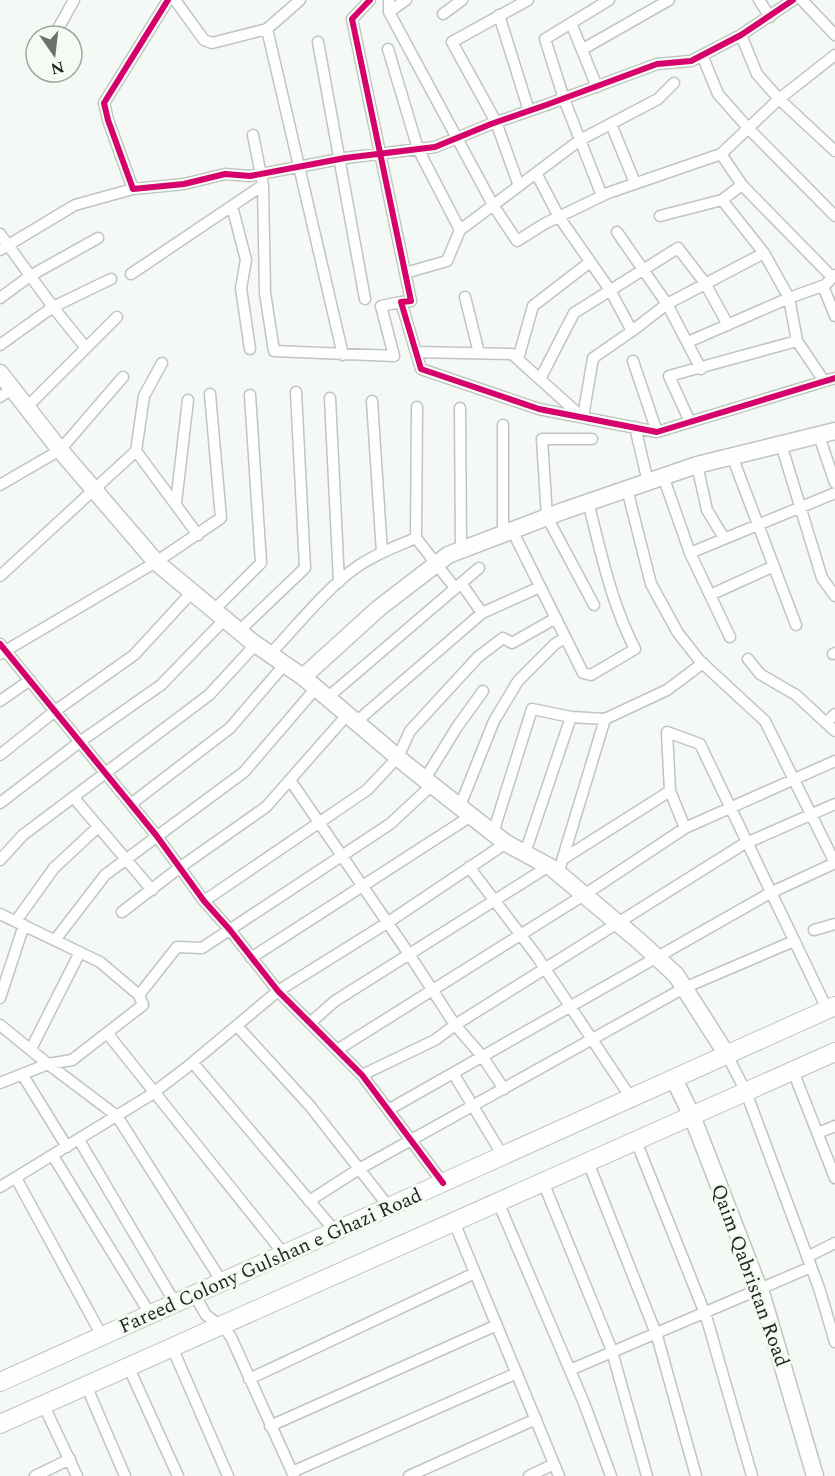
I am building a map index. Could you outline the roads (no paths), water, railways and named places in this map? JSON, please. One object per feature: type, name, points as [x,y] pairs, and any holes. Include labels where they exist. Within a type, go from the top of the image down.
[{"type":"main road","name":"Fareed Colony Gulshan e Ghazi Road","points":[[0,1382],[831,1007]]},
{"type":"main road","name":"Fareed Colony Gulshan e Ghazi Road","points":[[0,1424],[835,1052]]},
{"type":"street","points":[[61,24],[74,0]]},
{"type":"street","points":[[133,189],[104,103],[168,0]]},
{"type":"street","points":[[175,0],[204,40],[212,43],[267,29],[300,0]]},
{"type":"street","points":[[253,135],[262,180],[265,293],[274,351],[394,356],[381,306],[411,301],[352,19],[370,0]]},
{"type":"street","points":[[406,0],[389,6],[493,206],[517,241],[602,196],[721,154],[779,99],[835,55]]},
{"type":"street","points":[[443,14],[462,0]]},
{"type":"street","points":[[519,186],[496,122],[452,42],[528,0]]},
{"type":"street","points":[[602,196],[564,99],[545,39],[609,0]]},
{"type":"street","points":[[583,49],[669,0]]},
{"type":"street","points":[[759,0],[770,17]]},
{"type":"street","points":[[131,274],[232,206],[262,180],[301,167],[435,147],[496,122],[657,64],[691,62],[741,35],[794,0]]},
{"type":"street","points":[[802,0],[835,35]]},
{"type":"street","points":[[499,15],[529,111]]},
{"type":"street","points":[[571,23],[597,87]]},
{"type":"street","points":[[267,29],[343,355]]},
{"type":"street","points":[[741,35],[758,74],[779,99],[834,149]]},
{"type":"street","points":[[318,42],[365,299]]},
{"type":"street","points":[[388,48],[418,149],[460,230]]},
{"type":"street","points":[[702,55],[718,94],[749,129],[835,216]]},
{"type":"street","points":[[405,273],[447,261],[460,230],[580,140],[658,99],[674,83]]},
{"type":"street","points":[[611,124],[635,183]]},
{"type":"street","points":[[688,342],[789,298],[823,286],[834,276],[742,185],[721,154]]},
{"type":"street","points":[[536,173],[559,217],[610,290],[632,331]]},
{"type":"street","points":[[4,247],[75,205],[133,189],[184,184],[225,174],[250,176],[262,180]]},
{"type":"street","points":[[660,216],[722,200],[742,185]]},
{"type":"street","points":[[722,200],[764,253],[789,298],[797,341],[824,381]]},
{"type":"street","points":[[232,206],[246,261],[241,288],[250,349]]},
{"type":"street","points":[[617,232],[667,304],[701,369]]},
{"type":"street","points":[[0,234],[4,247],[30,276],[86,348]]},
{"type":"street","points":[[0,298],[30,276],[98,238]]},
{"type":"street","points":[[540,379],[574,313],[678,248],[705,283],[728,325]]},
{"type":"street","points":[[582,417],[594,357],[667,304],[764,253]]},
{"type":"street","points":[[518,359],[533,306],[590,262]]},
{"type":"street","points":[[0,345],[52,307],[111,279]]},
{"type":"street","points":[[823,286],[835,316]]},
{"type":"street","points":[[465,297],[479,353]]},
{"type":"street","points":[[401,302],[421,369],[539,408],[634,428],[657,432],[835,378]]},
{"type":"street","points":[[26,408],[117,317]]},
{"type":"street","points":[[690,422],[669,376],[797,341]]},
{"type":"street","points":[[416,352],[512,354],[582,417]]},
{"type":"street","points":[[633,361],[657,432]]},
{"type":"street","points":[[2,572],[136,451],[144,396],[162,363]]},
{"type":"street","points":[[0,373],[6,393],[26,408],[156,562],[499,838],[525,853],[557,866],[585,895],[675,975],[727,1054],[746,1092],[809,1262],[835,1342]]},
{"type":"street","points":[[0,485],[60,450],[123,377]]},
{"type":"street","points":[[239,631],[305,568],[296,392]]},
{"type":"street","points":[[210,394],[221,518],[156,562],[2,649],[81,741],[156,835],[204,901],[278,991],[362,1075],[443,1183]]},
{"type":"street","points":[[0,803],[81,741],[161,685],[261,563],[250,395]]},
{"type":"street","points":[[330,398],[339,582]]},
{"type":"street","points":[[176,503],[188,400]]},
{"type":"street","points":[[372,401],[382,552]]},
{"type":"street","points":[[417,407],[416,538],[436,564],[482,613]]},
{"type":"street","points":[[460,408],[461,549]]},
{"type":"street","points":[[503,425],[507,532],[540,587],[583,673],[591,675],[634,649],[621,623],[614,601],[588,502]]},
{"type":"street","points":[[634,428],[730,637]]},
{"type":"street","points":[[55,940],[105,875],[244,772],[379,608],[447,555],[588,502],[697,465],[827,433],[835,483]]},
{"type":"street","points":[[592,440],[542,439],[547,517],[594,605]]},
{"type":"street","points":[[781,444],[822,578],[835,596]]},
{"type":"street","points":[[136,451],[198,535]]},
{"type":"street","points":[[732,456],[796,625]]},
{"type":"street","points":[[697,465],[707,510],[724,538]]},
{"type":"street","points":[[388,1110],[770,893],[835,863],[765,721],[703,663],[678,633],[651,584],[627,489]]},
{"type":"street","points":[[690,553],[835,493]]},
{"type":"street","points":[[270,654],[354,568],[382,552],[416,538]]},
{"type":"street","points":[[710,596],[774,566]]},
{"type":"street","points":[[315,688],[458,586],[479,568]]},
{"type":"street","points":[[122,912],[179,868],[266,807],[351,719],[482,613],[540,587]]},
{"type":"street","points":[[0,755],[55,711],[134,655],[192,592]]},
{"type":"street","points":[[204,901],[367,790],[398,758],[410,731],[478,657],[503,638],[512,643],[556,618]]},
{"type":"street","points":[[251,957],[362,886],[465,811],[494,721],[518,681],[555,644],[565,638]]},
{"type":"street","points":[[0,860],[22,836],[209,695],[256,644]]},
{"type":"street","points":[[748,659],[760,674],[796,695],[835,731]]},
{"type":"street","points":[[0,1187],[154,1092],[193,1063],[278,991],[387,923],[469,867],[499,838],[532,709],[571,717],[605,719],[667,690],[703,663]]},
{"type":"street","points":[[131,804],[230,728],[285,664]]},
{"type":"street","points":[[0,701],[30,680]]},
{"type":"street","points":[[139,995],[177,947],[202,948],[390,824],[429,782],[457,728],[483,691]]},
{"type":"street","points":[[826,723],[835,714]]},
{"type":"street","points":[[525,853],[571,717]]},
{"type":"street","points":[[557,866],[605,719]]},
{"type":"street","points":[[686,828],[670,791],[667,732],[700,744],[770,893],[831,1007]]},
{"type":"street","points":[[338,1050],[585,895],[686,828],[835,761]]},
{"type":"street","points":[[290,780],[410,954],[455,1025],[482,1056],[504,1089]]},
{"type":"street","points":[[310,1023],[335,1001],[494,900],[557,866],[670,791]]},
{"type":"street","points":[[74,798],[152,890]]},
{"type":"street","points":[[362,1075],[435,1040],[455,1025],[747,843],[835,804]]},
{"type":"street","points":[[0,998],[20,923],[54,868],[98,827]]},
{"type":"street","points":[[469,867],[546,970],[631,1098]]},
{"type":"street","points":[[0,914],[100,962],[139,995],[144,1005],[72,1060],[48,1064],[0,1083]]},
{"type":"street","points":[[814,930],[835,924]]},
{"type":"street","points":[[309,1200],[359,1169],[684,988],[794,941]]},
{"type":"street","points":[[31,1049],[80,952]]},
{"type":"street","points":[[0,1025],[117,1116],[222,1282]]},
{"type":"street","points":[[237,1026],[310,1106],[389,1207]]},
{"type":"street","points":[[0,1038],[10,1032]]},
{"type":"street","points":[[107,1033],[284,1254]]},
{"type":"street","points":[[193,1063],[335,1231]]},
{"type":"street","points":[[793,1071],[835,1178]]},
{"type":"street","points":[[453,1073],[503,1156]]},
{"type":"street","points":[[22,1074],[67,1147]]},
{"type":"street","name":"Qaim Qabristan Road","points":[[674,1079],[692,1116],[759,1289],[815,1476]]},
{"type":"street","points":[[818,1133],[835,1126]]},
{"type":"street","points":[[79,1140],[175,1303]]},
{"type":"street","points":[[636,1140],[705,1312],[752,1476]]},
{"type":"street","points":[[53,1156],[150,1314]]},
{"type":"street","points":[[588,1162],[656,1333],[696,1476]]},
{"type":"street","points":[[16,1178],[102,1336]]},
{"type":"street","points":[[543,1182],[612,1352],[647,1476]]},
{"type":"street","points":[[498,1202],[570,1370],[611,1476]]},
{"type":"street","points":[[454,1222],[559,1476]]},
{"type":"street","points":[[570,1370],[759,1289],[809,1262],[835,1243]]},
{"type":"street","points":[[249,1379],[475,1273]]},
{"type":"street","points":[[194,1294],[206,1315],[226,1330],[231,1337],[293,1474],[517,1373]]},
{"type":"street","points":[[270,1426],[497,1325]]},
{"type":"street","points":[[172,1347],[228,1476]]},
{"type":"street","points":[[128,1366],[178,1476]]},
{"type":"street","points":[[86,1385],[125,1476]]},
{"type":"street","points":[[43,1404],[78,1476]]},
{"type":"street","points":[[409,1476],[536,1419]]},
{"type":"street","points":[[35,1476],[70,1459]]},
{"type":"street","points":[[528,1476],[554,1464]]}]
